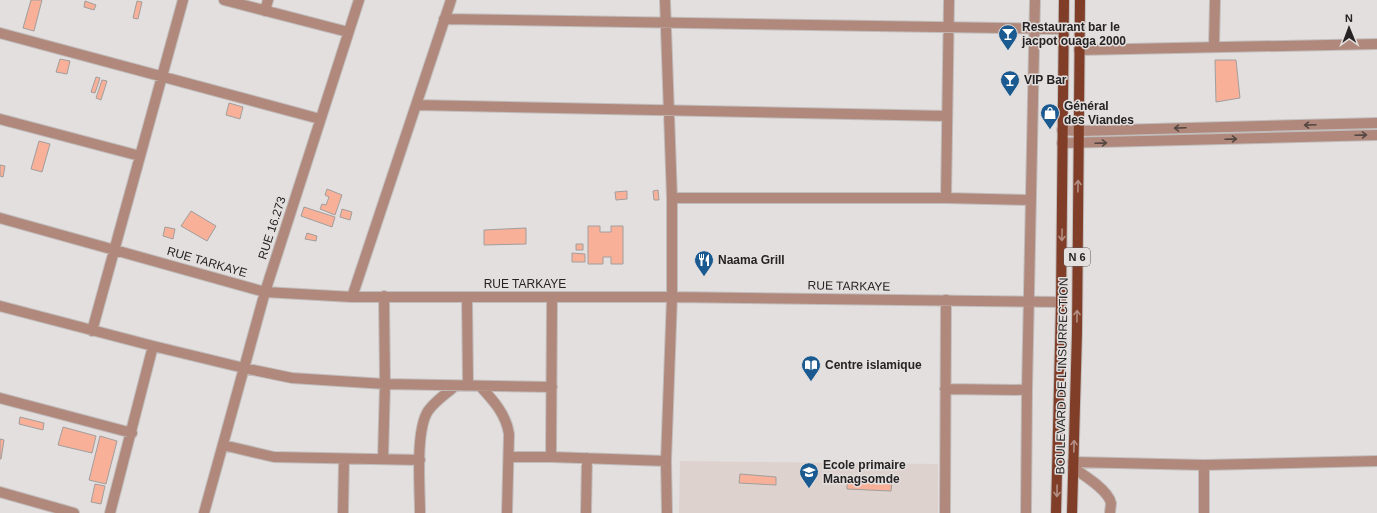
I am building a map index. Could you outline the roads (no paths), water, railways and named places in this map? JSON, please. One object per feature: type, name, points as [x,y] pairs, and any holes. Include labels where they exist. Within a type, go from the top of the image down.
[{"type":"main road","name":"BOULEVARD DE L'INSURRECTION","points":[[1056,513],[1061,302],[1064,0]]},
{"type":"main road","name":"BOULEVARD DE L'INSURRECTION","points":[[1072,513],[1077,332],[1080,0]]},
{"type":"street","points":[[92,331],[183,0]]},
{"type":"street","points":[[224,0],[348,32]]},
{"type":"street","points":[[266,11],[268,0]]},
{"type":"street","name":"RUE 16.273","points":[[204,513],[265,292],[359,0]]},
{"type":"street","points":[[352,297],[451,0]]},
{"type":"street","points":[[665,0],[672,198],[672,297],[666,461],[667,513]]},
{"type":"street","points":[[946,198],[949,0]]},
{"type":"street","points":[[1026,513],[1035,0]]},
{"type":"street","points":[[1214,47],[1215,0]]},
{"type":"street","points":[[444,19],[1064,29]]},
{"type":"street","points":[[0,33],[320,119]]},
{"type":"street","points":[[1079,50],[1377,44]]},
{"type":"street","points":[[416,105],[947,116]]},
{"type":"street","points":[[0,119],[140,156]]},
{"type":"street","points":[[1062,130],[1079,131],[1377,123]]},
{"type":"street","points":[[1062,143],[1377,134]]},
{"type":"street","points":[[672,198],[946,198],[1031,200]]},
{"type":"street","name":"RUE TARKAYE","points":[[0,218],[265,292],[352,297],[672,297],[1061,302]]},
{"type":"street","points":[[383,459],[385,384],[384,296]]},
{"type":"street","points":[[467,297],[468,385]]},
{"type":"street","points":[[551,456],[552,298]]},
{"type":"street","points":[[945,513],[946,300]]},
{"type":"street","points":[[0,306],[92,331],[244,368],[292,378],[385,384],[552,387]]},
{"type":"street","points":[[110,513],[132,433],[153,346]]},
{"type":"street","points":[[420,513],[420,460],[424,422],[428,412],[434,404],[455,386]]},
{"type":"street","points":[[480,386],[499,409],[508,426],[509,457],[507,513]]},
{"type":"street","points":[[945,388],[1027,390]]},
{"type":"street","points":[[0,398],[132,433]]},
{"type":"street","points":[[223,444],[274,457],[420,460]]},
{"type":"street","points":[[509,457],[551,456],[666,461]]},
{"type":"street","points":[[586,513],[587,458]]},
{"type":"street","points":[[343,513],[344,459]]},
{"type":"street","points":[[1073,465],[1204,465],[1377,461]]},
{"type":"street","points":[[1073,465],[1092,480],[1102,491],[1110,502],[1110,513]]},
{"type":"street","points":[[1204,465],[1204,513]]},
{"type":"street","points":[[0,492],[74,513]]},
{"type":"place","name":"Restaurant bar le jacpot ouaga 2000","points":[[1008,51]]},
{"type":"place","name":"VIP Bar","points":[[1010,97]]},
{"type":"place","name":"Général des Viandes","points":[[1050,130]]},
{"type":"place","name":"Naama Grill","points":[[704,277]]},
{"type":"place","name":"Centre islamique","points":[[811,382]]},
{"type":"place","name":"Ecole primaire Managsomde","points":[[809,489]]}]
